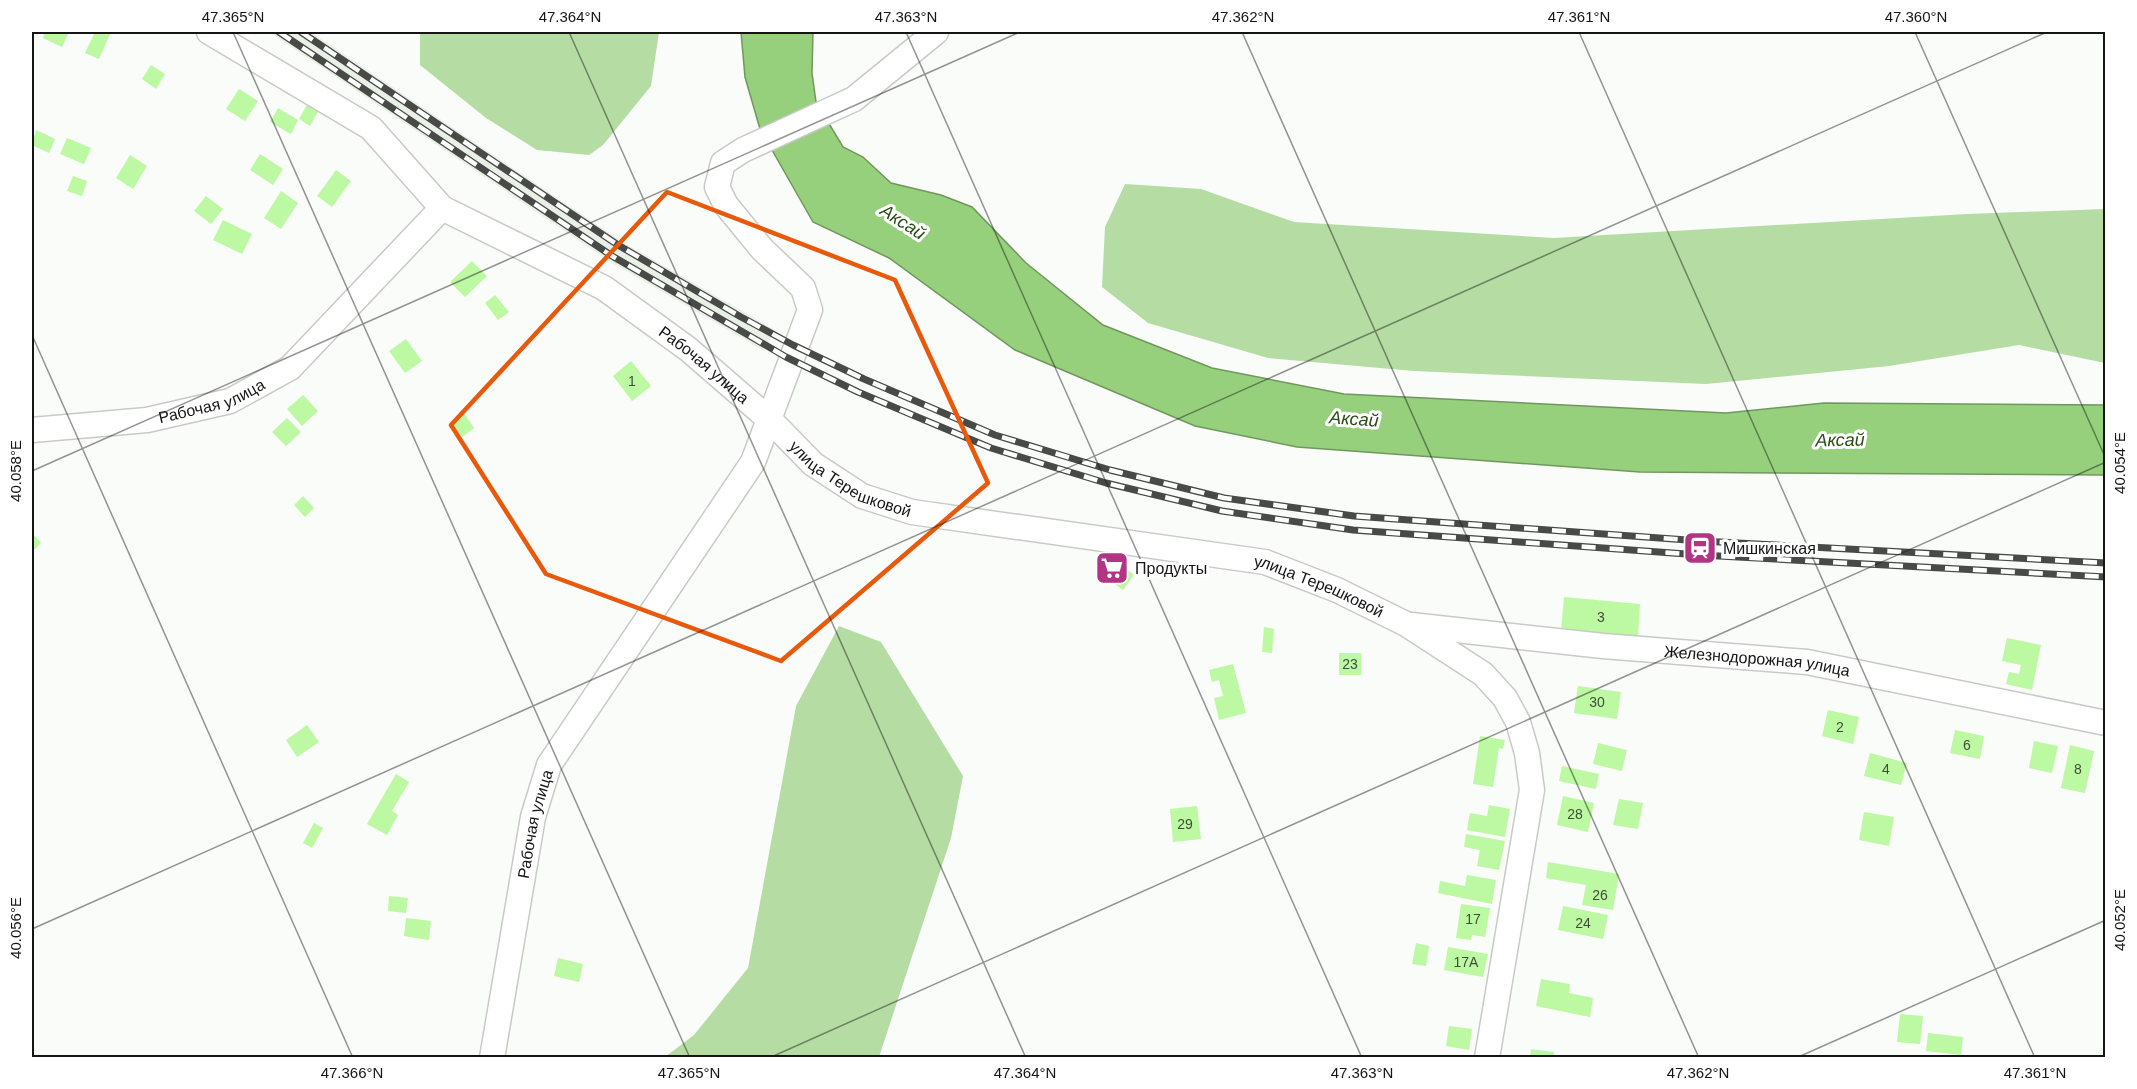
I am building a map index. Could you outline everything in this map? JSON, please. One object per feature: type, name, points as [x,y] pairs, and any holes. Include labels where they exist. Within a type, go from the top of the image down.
[{"type":"street","points":[[209,32],[371,128],[442,208]]},
{"type":"street","points":[[770,420],[810,310],[803,288],[762,249],[726,205],[717,187],[723,163],[742,150],[854,99],[936,32]]},
{"type":"street","name":"Рабочая улица","points":[[32,430],[147,420],[230,401],[290,368],[442,208],[604,288],[688,349],[770,420],[753,462],[549,765],[533,817],[492,1058]]},
{"type":"street","name":"улица Терешковой","points":[[770,420],[813,464],[862,496],[912,512],[935,516],[1265,562],[1337,590],[1406,624],[1483,674],[1505,698],[1518,722],[1527,753],[1532,790],[1487,1058]]},
{"type":"street","name":"Железнодорожная улица","points":[[1406,624],[1603,646],[1807,662],[2106,723]]},
{"type":"highlighted area","points":[[667,192],[895,280],[988,483],[781,661],[546,574],[451,425]]},
{"type":"shaded area","points":[[269,32],[311,32],[621,241],[775,330],[764,351],[609,261]]},
{"type":"shaded area","points":[[420,32],[659,32],[651,86],[603,145],[589,155],[537,150],[486,118],[420,65]]},
{"type":"shaded area","points":[[1125,184],[1201,189],[1294,222],[1554,238],[1967,214],[2105,209],[2105,363],[2019,345],[1889,366],[1706,384],[1414,371],[1268,358],[1148,323],[1102,287],[1105,227]]},
{"type":"shaded area","points":[[839,626],[881,642],[963,776],[951,838],[879,1057],[665,1057],[694,1035],[748,968],[796,706]]},
{"type":"water","name":"Аксай","points":[[741,32],[813,32],[812,73],[816,102],[843,147],[863,157],[891,183],[941,195],[972,207],[1026,263],[1103,325],[1212,368],[1344,394],[1726,413],[1824,403],[2105,405],[2105,475],[1640,472],[1297,447],[1195,426],[1015,350],[889,258],[813,222],[760,129],[745,77]]},
{"type":"building","points":[[45,32],[69,32],[62,47],[43,38]]},
{"type":"building","points":[[95,32],[111,32],[99,59],[85,53]]},
{"type":"building","points":[[151,65],[165,74],[156,89],[142,79]]},
{"type":"building","points":[[239,89],[258,101],[245,121],[226,109]]},
{"type":"building","points":[[308,103],[319,110],[310,126],[299,119]]},
{"type":"building","points":[[278,108],[298,120],[291,134],[270,122]]},
{"type":"building","points":[[36,130],[55,139],[49,153],[32,145]]},
{"type":"building","points":[[67,138],[91,148],[84,164],[60,154]]},
{"type":"building","points":[[260,154],[283,169],[273,185],[250,170]]},
{"type":"building","points":[[130,155],[147,166],[133,189],[116,178]]},
{"type":"building","points":[[336,170],[351,181],[332,207],[317,196]]},
{"type":"building","points":[[73,176],[87,181],[82,196],[67,191]]},
{"type":"building","points":[[281,191],[298,203],[281,229],[264,218]]},
{"type":"building","points":[[206,196],[223,209],[211,224],[194,211]]},
{"type":"building","points":[[223,220],[252,234],[242,254],[213,240]]},
{"type":"building","points":[[472,261],[487,276],[465,297],[450,282]]},
{"type":"building","points":[[495,295],[509,312],[498,320],[485,303]]},
{"type":"building","points":[[406,339],[422,361],[405,373],[389,351]]},
{"type":"building","points":[[631,361],[651,386],[632,401],[613,376]]},
{"type":"building","points":[[303,395],[318,411],[302,426],[287,409]]},
{"type":"building","points":[[464,413],[474,428],[462,437],[451,422]]},
{"type":"building","points":[[287,418],[301,432],[286,446],[272,432]]},
{"type":"building","points":[[303,496],[314,508],[305,517],[294,505]]},
{"type":"building","points":[[32,533],[41,543],[32,552]]},
{"type":"building","points":[[1117,562],[1134,575],[1123,590],[1105,577]]},
{"type":"building","points":[[1564,597],[1640,604],[1638,636],[1561,630]]},
{"type":"building","points":[[1264,627],[1274,629],[1272,653],[1262,652]]},
{"type":"building","points":[[2007,638],[2041,645],[2032,690],[2006,684],[2009,672],[2019,674],[2021,665],[2002,661]]},
{"type":"building","points":[[1339,653],[1361,653],[1361,675],[1339,675]]},
{"type":"building","points":[[1233,664],[1246,713],[1219,720],[1214,698],[1223,696],[1219,680],[1212,682],[1209,670]]},
{"type":"building","points":[[1578,686],[1621,692],[1617,719],[1574,713]]},
{"type":"building","points":[[1828,710],[1859,717],[1853,744],[1822,736]]},
{"type":"building","points":[[307,725],[319,742],[297,757],[286,740]]},
{"type":"building","points":[[1955,730],[1984,736],[1980,759],[1950,753]]},
{"type":"building","points":[[1480,736],[1505,740],[1503,749],[1499,748],[1493,787],[1473,784]]},
{"type":"building","points":[[2034,741],[2058,746],[2052,773],[2029,768]]},
{"type":"building","points":[[1598,743],[1627,750],[1622,771],[1593,764]]},
{"type":"building","points":[[2070,745],[2094,751],[2085,793],[2061,788]]},
{"type":"building","points":[[1870,753],[1907,763],[1901,785],[1864,776]]},
{"type":"building","points":[[1562,766],[1599,774],[1596,789],[1559,781]]},
{"type":"building","points":[[396,774],[409,782],[392,811],[398,815],[387,835],[367,824]]},
{"type":"building","points":[[1563,796],[1594,803],[1588,832],[1557,825]]},
{"type":"building","points":[[1619,799],[1643,803],[1638,829],[1613,825]]},
{"type":"building","points":[[1489,805],[1510,809],[1505,837],[1467,830],[1470,813],[1487,816]]},
{"type":"building","points":[[1197,806],[1201,839],[1173,842],[1170,809]]},
{"type":"building","points":[[1864,812],[1894,817],[1889,846],[1859,840]]},
{"type":"building","points":[[314,823],[323,828],[312,848],[303,843]]},
{"type":"building","points":[[1466,834],[1505,841],[1499,870],[1477,866],[1480,850],[1464,847]]},
{"type":"building","points":[[1548,862],[1619,874],[1613,910],[1582,905],[1586,885],[1546,878]]},
{"type":"building","points":[[1467,875],[1496,880],[1492,904],[1438,893],[1440,881],[1465,886]]},
{"type":"building","points":[[389,896],[408,898],[406,913],[388,911]]},
{"type":"building","points":[[1461,904],[1490,908],[1485,937],[1472,935],[1471,940],[1456,938]]},
{"type":"building","points":[[1563,906],[1608,915],[1603,939],[1558,930]]},
{"type":"building","points":[[406,918],[431,921],[429,940],[404,936]]},
{"type":"building","points":[[1416,943],[1429,946],[1426,966],[1412,964]]},
{"type":"building","points":[[1448,947],[1488,954],[1483,977],[1444,970]]},
{"type":"building","points":[[558,958],[583,964],[579,982],[554,976]]},
{"type":"building","points":[[1541,979],[1570,984],[1569,993],[1593,998],[1590,1017],[1536,1006]]},
{"type":"building","points":[[1900,1014],[1923,1016],[1920,1044],[1897,1042]]},
{"type":"building","points":[[1449,1026],[1472,1029],[1469,1050],[1446,1046]]},
{"type":"building","points":[[1928,1033],[1963,1037],[1961,1055],[1926,1051]]},
{"type":"building","points":[[1531,1049],[1554,1052],[1553,1058],[1530,1058]]},
{"type":"railway","points":[[279,32],[612,256],[786,357],[858,392],[991,448],[1106,483],[1222,511],[1353,530],[1700,555],[2106,577]]},
{"type":"railway","points":[[301,32],[618,245],[741,317],[864,379],[995,435],[1110,470],[1224,498],[1354,516],[1701,541],[2106,563]]},
{"type":"place","name":"Мишкинская","points":[[1700,548]]},
{"type":"place","name":"Продукты","points":[[1112,568]]}]
